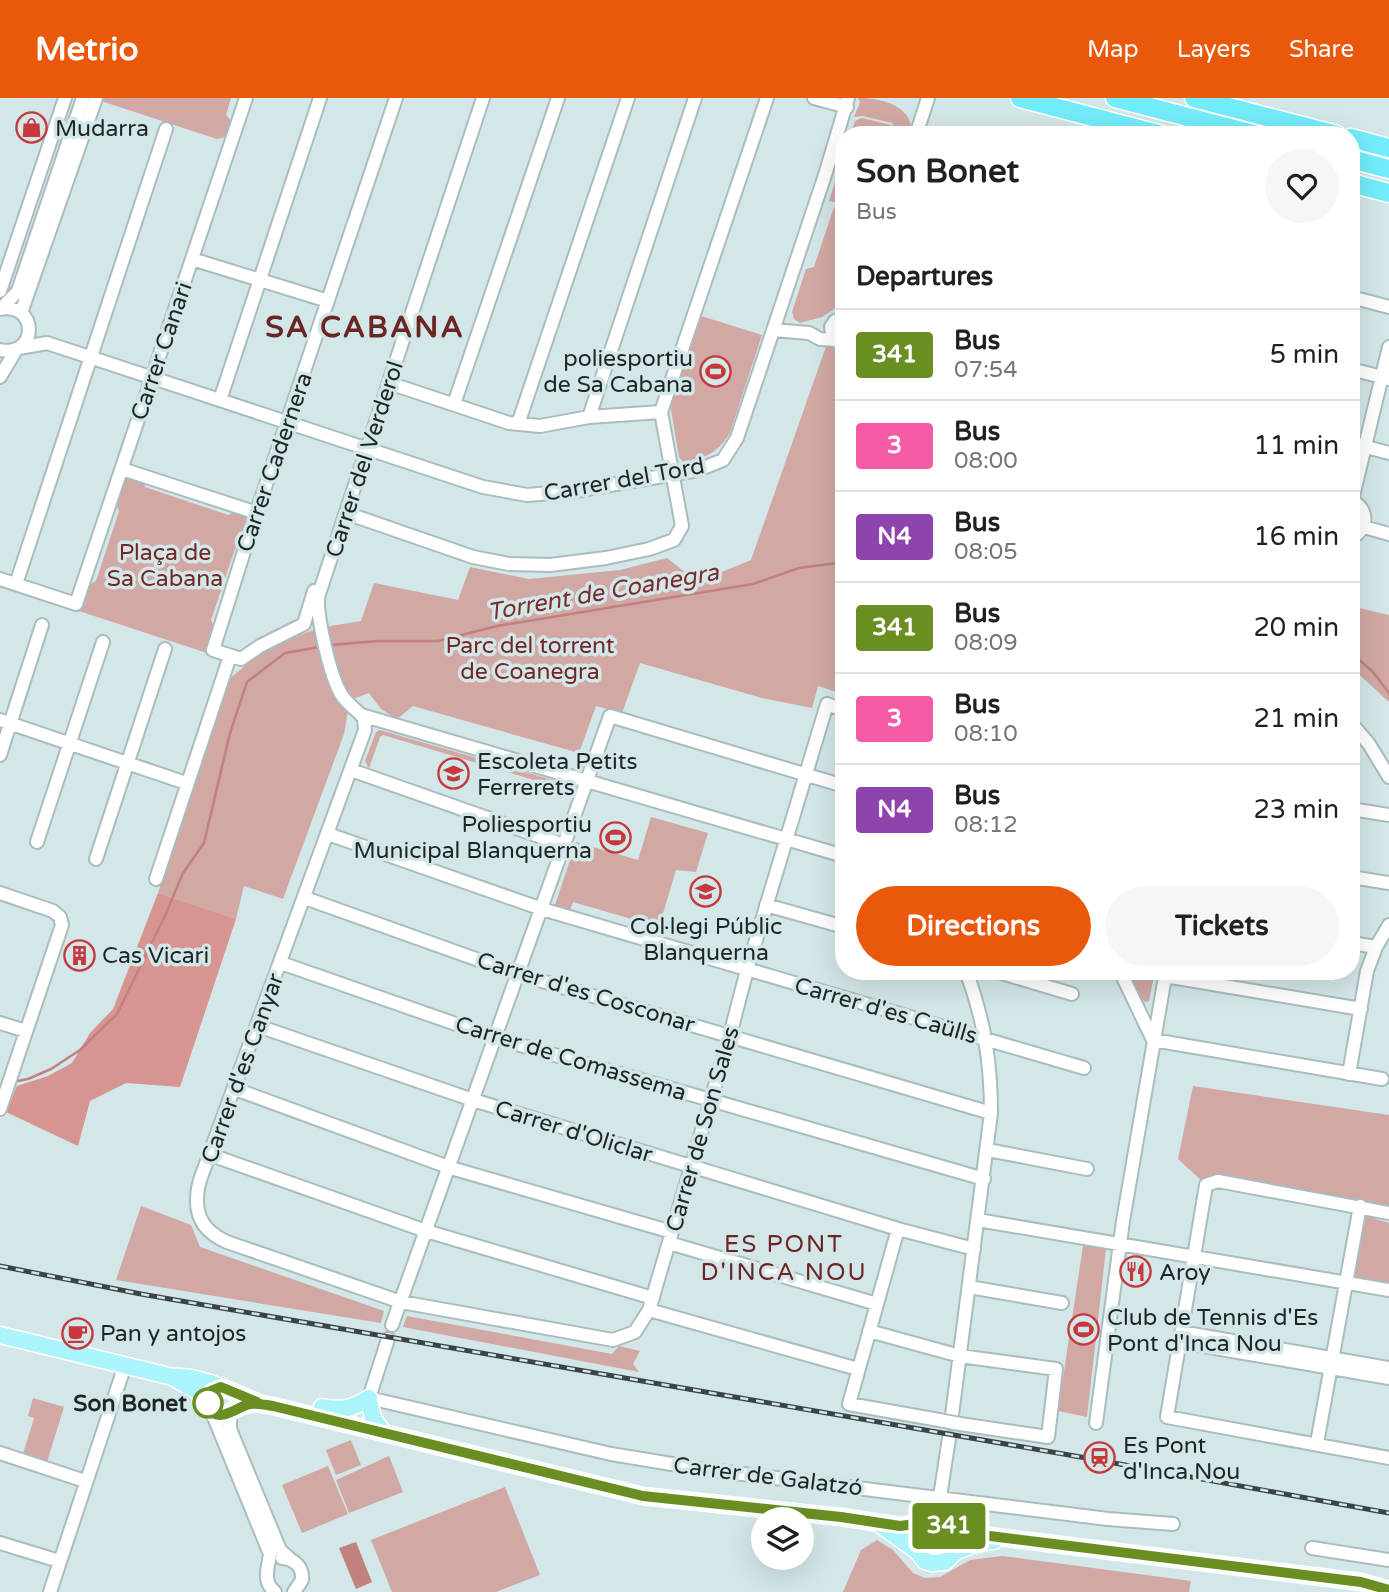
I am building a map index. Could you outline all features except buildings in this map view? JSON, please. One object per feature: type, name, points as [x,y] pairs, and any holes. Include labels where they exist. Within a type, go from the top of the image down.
[{"type":"highway","points":[[1020,98],[1127,126]]},
{"type":"highway","points":[[1115,98],[1222,126]]},
{"type":"highway","points":[[1194,98],[1302,126]]},
{"type":"highway","points":[[1360,140],[1389,148]]},
{"type":"highway","points":[[1360,161],[1389,169]]},
{"type":"highway","points":[[1360,185],[1389,193]]},
{"type":"main road","points":[[0,1335],[173,1377],[186,1377],[230,1399],[339,1410],[370,1401]]},
{"type":"main road","points":[[173,1377],[199,1392],[218,1415],[230,1399]]},
{"type":"main road","points":[[209,1406],[211,1391],[230,1399],[355,1424],[643,1496],[904,1526],[936,1521],[966,1533],[1361,1582],[1381,1589]]},
{"type":"main road","points":[[355,1424],[366,1413],[370,1401]]},
{"type":"main road","points":[[370,1401],[373,1418],[382,1432]]},
{"type":"main road","points":[[876,1522],[917,1551]]},
{"type":"main road","points":[[927,1523],[915,1538],[914,1544],[920,1557],[932,1563],[946,1562],[955,1552],[978,1543],[1007,1538]]},
{"type":"main road","points":[[950,1527],[957,1540],[955,1552]]},
{"type":"street","points":[[0,291],[4,270],[65,98]]},
{"type":"street","points":[[1,308],[18,291],[83,98]]},
{"type":"street","points":[[24,315],[96,98]]},
{"type":"street","name":"Carrer Canari","points":[[16,584],[76,604],[246,98]]},
{"type":"street","points":[[220,400],[320,98]]},
{"type":"street","name":"Carrer Cadernera","points":[[230,656],[213,650],[396,98]]},
{"type":"street","name":"Carrer del Verderol","points":[[323,581],[483,98]]},
{"type":"street","points":[[454,404],[558,98]]},
{"type":"street","points":[[518,424],[628,98]]},
{"type":"street","points":[[589,417],[695,98]]},
{"type":"street","points":[[346,513],[473,557],[509,564],[550,565],[607,558],[649,549],[674,540],[682,526],[661,412],[767,98]]},
{"type":"street","points":[[814,98],[848,102]]},
{"type":"street","points":[[919,126],[928,98]]},
{"type":"street","name":"Carrer del Tord","points":[[840,126],[848,102]]},
{"type":"street","points":[[0,579],[16,584],[166,129]]},
{"type":"street","name":"Carrer del Tord","points":[[8,351],[47,343],[483,487],[527,495],[575,491],[698,470],[723,460],[737,438],[835,142]]},
{"type":"street","points":[[192,259],[327,302]]},
{"type":"street","points":[[0,377],[8,351],[28,336],[18,291]]},
{"type":"street","points":[[1360,300],[1389,307]]},
{"type":"street","points":[[1,308],[9,307],[24,315],[47,343]]},
{"type":"street","points":[[809,333],[835,320]]},
{"type":"street","points":[[773,330],[809,333],[835,342]]},
{"type":"street","points":[[1360,437],[1385,378],[1389,347]]},
{"type":"street","points":[[1360,371],[1385,378]]},
{"type":"street","points":[[389,383],[518,424],[540,426],[589,417],[661,412]]},
{"type":"street","points":[[1360,445],[1389,453]]},
{"type":"street","points":[[122,469],[257,513]]},
{"type":"street","points":[[1360,507],[1365,521],[1360,530]]},
{"type":"street","points":[[1364,527],[1389,534]]},
{"type":"street","points":[[323,581],[318,604],[330,659],[339,691],[359,713],[835,854]]},
{"type":"street","points":[[156,879],[230,656],[241,659],[304,624],[315,586],[323,581]]},
{"type":"street","points":[[0,755],[5,722],[42,625]]},
{"type":"street","points":[[37,842],[103,642]]},
{"type":"street","points":[[96,859],[165,649]]},
{"type":"street","name":"Carrer de Son Sales","points":[[401,1302],[613,1340],[635,1332],[651,1304],[827,704],[835,707]]},
{"type":"street","name":"Carrer d'es Canyar","points":[[359,713],[364,720],[365,729],[197,1192],[202,1224],[215,1237],[401,1302]]},
{"type":"street","points":[[393,1325],[610,716],[835,783]]},
{"type":"street","points":[[5,722],[186,783]]},
{"type":"street","points":[[1360,734],[1389,777]]},
{"type":"street","points":[[1360,742],[1369,744]]},
{"type":"street","points":[[351,770],[564,845]]},
{"type":"street","points":[[1360,810],[1389,815]]},
{"type":"street","name":"Carrer d'es Caülls","points":[[328,834],[542,909],[1084,1068]]},
{"type":"street","points":[[1360,878],[1389,883]]},
{"type":"street","points":[[0,893],[53,911],[60,917],[62,925],[0,1109]]},
{"type":"street","name":"Carrer d'es Cosconar","points":[[305,898],[518,974],[991,1113]]},
{"type":"street","points":[[766,905],[835,924]]},
{"type":"street","points":[[1349,1074],[1367,971],[1376,947],[1389,925]]},
{"type":"street","points":[[1360,944],[1376,947]]},
{"type":"street","name":"Carrer de Comassema","points":[[281,963],[496,1038],[984,1179]]},
{"type":"street","points":[[956,1419],[960,1356],[991,1113],[991,1071],[986,1039],[969,980]]},
{"type":"street","points":[[1026,980],[1072,993]]},
{"type":"street","points":[[1125,980],[1153,1040]]},
{"type":"street","points":[[1096,1423],[1119,1244],[1164,980]]},
{"type":"street","points":[[1199,980],[1361,1009]]},
{"type":"street","points":[[0,1023],[26,1031]]},
{"type":"street","name":"Carrer d'Oliclar","points":[[258,1026],[473,1100],[974,1249]]},
{"type":"street","points":[[1153,1040],[1382,1079]]},
{"type":"street","points":[[235,1089],[451,1168],[877,1304]]},
{"type":"street","points":[[988,1150],[1087,1169]]},
{"type":"street","points":[[211,1155],[426,1231],[858,1369]]},
{"type":"street","points":[[1389,1213],[1218,1181],[1206,1185],[1167,1417],[1389,1458]]},
{"type":"street","points":[[1317,1443],[1360,1206]]},
{"type":"street","points":[[978,1220],[1389,1290]]},
{"type":"street","points":[[869,1331],[960,1356],[1056,1369],[1048,1437],[956,1419],[939,1420],[849,1404],[858,1369],[898,1228]]},
{"type":"street","points":[[969,1287],[1062,1303]]},
{"type":"street","points":[[1181,1337],[1330,1363],[1389,1378]]},
{"type":"street","points":[[370,1401],[388,1339]]},
{"type":"street","points":[[1330,1363],[1389,1368]]},
{"type":"street","points":[[50,1592],[125,1366]]},
{"type":"street","points":[[230,1399],[229,1427],[280,1550],[299,1565],[303,1575],[301,1585],[294,1592]]},
{"type":"street","name":"Carrer de Galatzó","points":[[370,1401],[611,1454],[702,1469],[1108,1519],[1172,1524]]},
{"type":"street","points":[[209,1406],[270,1554],[267,1583],[275,1592]]},
{"type":"street","points":[[927,1523],[940,1497],[949,1438]]},
{"type":"street","points":[[0,1453],[85,1481]]},
{"type":"street","points":[[940,1497],[950,1527]]},
{"type":"street","points":[[0,1543],[60,1561]]},
{"type":"street","points":[[1312,1548],[1389,1560]]},
{"type":"street","points":[[268,1568],[275,1560],[290,1559]]},
{"type":"green space","points":[[102,98],[231,98],[226,115],[231,121],[225,137],[217,139],[101,101]]},
{"type":"green space","points":[[858,98],[895,106],[908,117],[911,126],[894,126],[892,123],[863,116],[854,117],[860,102]]},
{"type":"green space","points":[[862,118],[891,126],[854,126],[855,121]]},
{"type":"green space","points":[[835,182],[835,202],[829,201]]},
{"type":"green space","points":[[834,207],[835,308],[822,317],[800,323],[794,319],[792,312],[806,269],[814,267]]},
{"type":"green space","name":"poliesportiu de Sa Cabana","points":[[701,316],[762,335],[730,433],[711,454],[683,462],[679,457],[671,410],[672,398]]},
{"type":"green space","name":"Parc del torrent de Coanegra","points":[[829,338],[835,345],[835,691],[818,686],[812,708],[762,698],[640,663],[622,713],[596,706],[579,753],[413,706],[397,719],[381,709],[369,693],[350,700],[344,734],[283,899],[244,886],[236,919],[158,893],[223,684],[268,647],[319,628],[361,621],[374,583],[458,600],[470,567],[529,579],[620,570],[667,558],[697,582],[751,560]]},
{"type":"green space","name":"Plaça de Sa Cabana","points":[[128,477],[144,482],[145,487],[228,515],[237,511],[249,518],[240,548],[235,549],[211,620],[215,629],[207,653],[79,611],[88,585],[96,581],[119,511],[116,503],[124,479]]},
{"type":"green space","points":[[1360,608],[1389,615],[1389,702],[1360,675]]},
{"type":"green space","points":[[380,730],[556,781],[554,786],[383,735],[369,768],[365,761],[376,732]]},
{"type":"green space","points":[[651,817],[708,833],[696,872],[676,870],[659,927],[573,902],[570,911],[555,905],[576,842],[638,860]]},
{"type":"green space","points":[[1132,980],[1153,980],[1149,1001],[1142,999]]},
{"type":"green space","points":[[1193,1086],[1389,1115],[1389,1207],[1218,1175],[1203,1182],[1178,1159]]},
{"type":"green space","points":[[141,1206],[191,1225],[200,1247],[384,1311],[381,1323],[116,1280]]},
{"type":"green space","points":[[1366,1216],[1389,1223],[1389,1285],[1353,1279]]},
{"type":"green space","name":"Club de Tennis d'Es Pont d'Inca Nou","points":[[1083,1246],[1106,1249],[1087,1417],[1058,1411]]},
{"type":"green space","points":[[407,1316],[612,1354],[619,1346],[640,1351],[633,1364],[639,1372],[403,1327]]},
{"type":"green space","points":[[33,1398],[64,1407],[47,1462],[23,1454],[34,1418],[28,1416]]},
{"type":"green space","points":[[351,1440],[361,1465],[336,1475],[326,1450]]},
{"type":"green space","points":[[389,1456],[403,1492],[349,1513],[336,1480]]},
{"type":"green space","points":[[328,1466],[348,1514],[302,1533],[282,1485]]},
{"type":"green space","points":[[505,1487],[540,1575],[496,1592],[392,1592],[371,1540]]},
{"type":"green space","points":[[877,1540],[893,1550],[913,1573],[925,1578],[940,1577],[970,1560],[1002,1556],[1191,1581],[1189,1592],[843,1592],[861,1550]]},
{"type":"shaded area","points":[[158,893],[236,919],[180,1087],[126,1083],[90,1101],[78,1146],[6,1112],[17,1086],[48,1076],[72,1063],[90,1033],[113,1009]]},
{"type":"shaded area","points":[[356,1542],[372,1582],[356,1589],[339,1548]]},
{"type":"waterway","name":"Torrent de Coanegra","points":[[330,645],[378,641],[438,641],[497,626],[753,584],[799,568],[835,563]]},
{"type":"waterway","name":"Torrent de Coanegra","points":[[12,1082],[28,1079],[51,1069],[80,1050],[117,1014],[183,873],[204,843],[230,733],[247,682],[285,653],[320,647]]},
{"type":"waterway","name":"Torrent de Coanegra","points":[[1360,661],[1373,672],[1389,693]]},
{"type":"railway","points":[[0,1266],[141,1294],[1389,1513]]},
{"type":"bus line","name":"341","points":[[257,1402],[221,1387],[211,1391],[208,1398],[209,1407],[218,1415],[225,1415],[237,1407],[251,1404],[273,1406],[643,1496],[900,1526],[936,1521],[966,1533],[1361,1582],[1389,1590]]},
{"type":"place","name":"Mudarra","points":[[32,128]]},
{"type":"place","name":"poliesportiu de Sa Cabana","points":[[716,371]]},
{"type":"place","name":"Escoleta Petits Ferrerets","points":[[454,774]]},
{"type":"place","name":"Poliesportiu Municipal Blanquerna","points":[[615,837]]},
{"type":"place","name":"Col·legi Públic Blanquerna","points":[[706,892]]},
{"type":"place","name":"Cas Vicari","points":[[79,955]]},
{"type":"place","name":"Aroy","points":[[1136,1272]]},
{"type":"place","name":"Club de Tennis d'Es Pont d'Inca Nou","points":[[1084,1330]]},
{"type":"place","name":"Pan y antojos","points":[[77,1333]]},
{"type":"place","name":"Son Bonet","points":[[208,1403]]},
{"type":"place","name":"Es Pont d'Inca Nou","points":[[1100,1458]]},
{"type":"district","name":"SA CABANA","points":[[365,327]]},
{"type":"district","name":"ES PONT D'INCA NOU","points":[[784,1258]]}]
